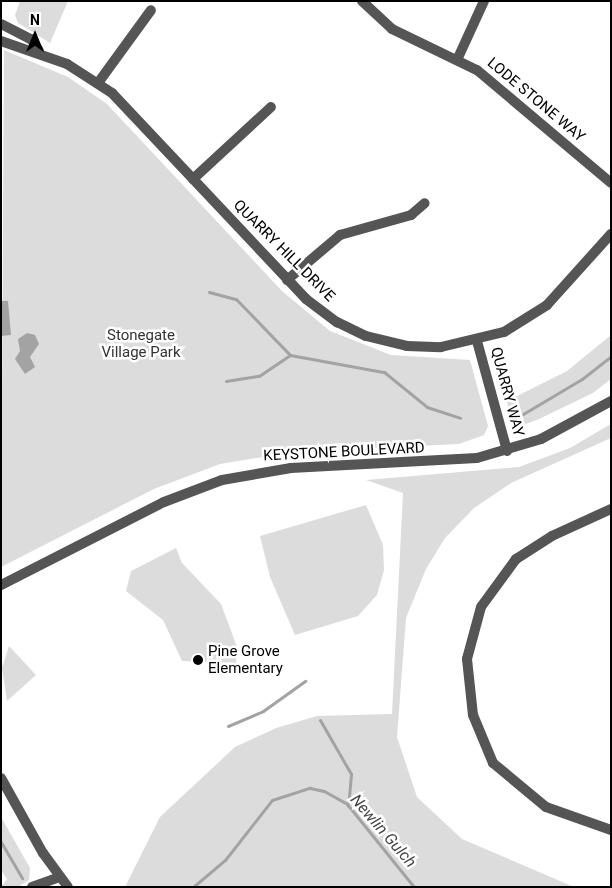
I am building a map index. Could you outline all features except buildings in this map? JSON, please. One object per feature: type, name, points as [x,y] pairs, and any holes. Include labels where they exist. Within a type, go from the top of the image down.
[{"type":"street","name":"LODE STONE WAY","points":[[362,1],[380,22],[457,60],[486,77],[611,182]]},
{"type":"street","points":[[457,60],[484,1]]},
{"type":"street","points":[[98,83],[151,10]]},
{"type":"street","name":"QUARRY HILL DRIVE","points":[[1,24],[31,39],[39,51],[98,83],[120,100],[287,280],[328,317],[375,339],[419,346],[477,341],[514,327],[547,305],[611,234]]},
{"type":"street","name":"QUARRY HILL DRIVE","points":[[1,41],[24,52],[39,51]]},
{"type":"street","points":[[193,178],[271,107]]},
{"type":"street","points":[[287,280],[340,235],[412,215],[426,203]]},
{"type":"street","name":"QUARRY WAY","points":[[477,341],[507,451]]},
{"type":"street","name":"KEYSTONE BOULEVARD","points":[[1,585],[164,502],[222,480],[269,470],[453,460],[507,451],[557,432],[611,401]]},
{"type":"street","points":[[611,509],[552,536],[516,559],[481,606],[468,659],[473,715],[493,763],[541,804],[611,830]]},
{"type":"street","points":[[1,778],[59,877],[68,887]]},
{"type":"street","points":[[32,887],[59,877]]},
{"type":"street","points":[[53,887],[59,877]]},
{"type":"green space","points":[[20,1],[68,1],[50,43],[18,23],[15,15]]},
{"type":"green space","name":"Stonegate Village Park","points":[[4,50],[68,77],[107,104],[282,291],[330,331],[391,355],[470,360],[488,426],[484,435],[459,444],[293,452],[220,464],[154,489],[1,567]]},
{"type":"green space","points":[[611,335],[611,379],[593,393],[539,419],[523,425],[511,421],[496,351],[509,400],[567,371]]},
{"type":"green space","points":[[611,424],[611,438],[511,483],[474,508],[445,538],[426,569],[406,618],[397,737],[417,797],[462,839],[574,887],[125,887],[160,817],[235,747],[276,728],[317,716],[392,714],[403,493],[366,480],[519,467],[570,448]]},
{"type":"green space","points":[[366,505],[383,545],[384,570],[377,595],[358,616],[295,635],[270,577],[260,536]]},
{"type":"green space","points":[[176,548],[182,563],[221,604],[237,647],[236,663],[182,661],[163,620],[126,591],[131,571]]},
{"type":"green space","points":[[9,646],[36,675],[7,701],[2,668]]},
{"type":"green space","points":[[1,817],[30,868],[29,880],[18,887],[1,887],[7,879],[1,870]]},
{"type":"shaded area","points":[[1,301],[8,301],[11,335],[1,336]]},
{"type":"shaded area","points":[[27,333],[35,335],[39,344],[30,357],[35,367],[25,374],[15,359],[20,351],[18,339]]},
{"type":"waterway","points":[[209,292],[236,299],[290,355],[384,372],[427,407],[460,418]]},
{"type":"waterway","points":[[226,381],[259,376],[290,355]]},
{"type":"waterway","points":[[523,414],[582,379],[611,356]]},
{"type":"waterway","points":[[228,726],[263,711],[305,681]]},
{"type":"waterway","points":[[320,720],[351,774],[348,806]]},
{"type":"waterway","name":"Newlin Gulch","points":[[193,887],[225,860],[272,800],[310,788],[324,791],[347,804],[414,887]]},
{"type":"waterway","points":[[1,842],[22,878]]},
{"type":"place","name":"Pine Grove Elementary","points":[[198,660]]}]
